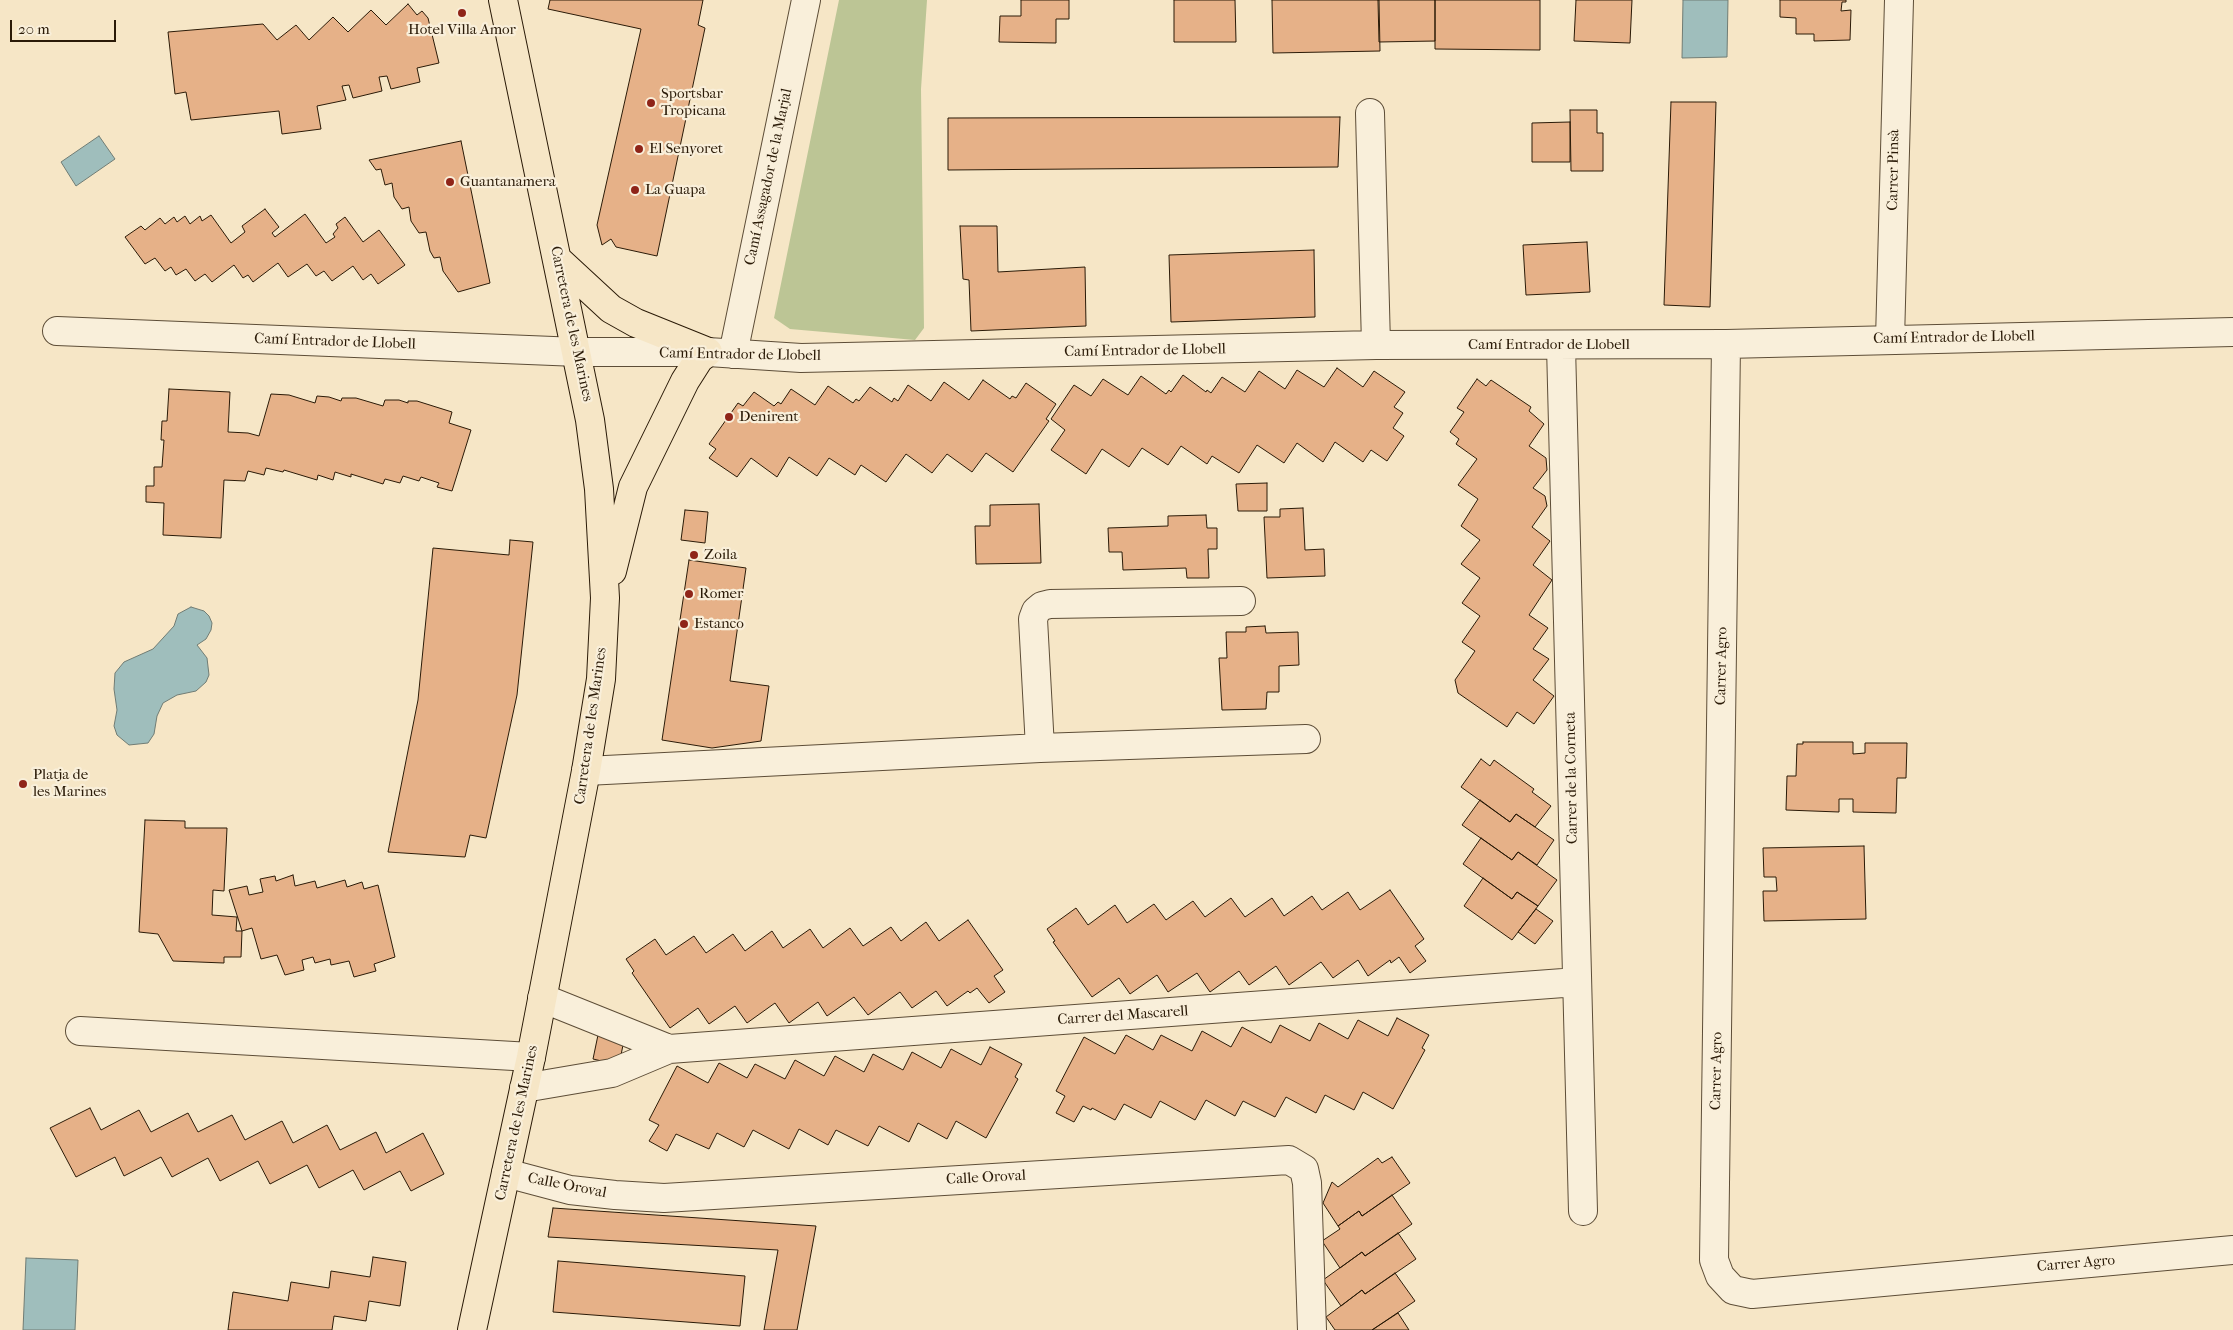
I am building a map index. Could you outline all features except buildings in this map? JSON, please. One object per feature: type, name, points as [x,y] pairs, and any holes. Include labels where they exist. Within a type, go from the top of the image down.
[{"type":"main road","name":"Carretera de les Marines","points":[[472,1330],[531,1057],[586,771],[601,679],[605,598],[599,489],[590,420],[578,352],[503,0]]},
{"type":"main road","points":[[558,260],[611,309],[636,324],[720,353]]},
{"type":"main road","points":[[605,598],[633,487],[685,380],[699,359],[720,353]]},
{"type":"street","name":"Camí Assagador de la Marjal","points":[[720,353],[806,0]]},
{"type":"street","name":"Carrer Pinsà","points":[[1890,340],[1899,0]]},
{"type":"street","points":[[1370,113],[1376,345]]},
{"type":"street","name":"Camí Entrador de Llobell","points":[[57,331],[578,352],[720,353],[801,358],[1376,345],[1561,346],[1726,344],[2233,332]]},
{"type":"street","name":"Carrer Agro","points":[[1726,344],[1714,1260],[1720,1276],[1733,1290],[1752,1294],[2233,1250]]},
{"type":"street","name":"Carrer de la Corneta","points":[[1561,346],[1583,1211]]},
{"type":"street","points":[[1040,748],[1033,619],[1036,611],[1042,606],[1050,604],[1241,602]]},
{"type":"street","points":[[586,771],[1040,748],[1306,739]]},
{"type":"street","name":"Carrer del Mascarell","points":[[524,1088],[612,1074],[669,1049],[1577,982]]},
{"type":"street","name":"Carrer del Mascarell","points":[[542,998],[669,1049]]},
{"type":"street","points":[[80,1031],[531,1057]]},
{"type":"street","name":"Calle Oroval","points":[[506,1173],[570,1190],[615,1196],[664,1198],[1289,1160],[1304,1169],[1307,1183],[1312,1330]]},
{"type":"green space","points":[[839,0],[927,0],[921,89],[924,328],[915,340],[790,329],[774,318]]},
{"type":"water","points":[[1683,0],[1728,0],[1727,57],[1682,58]]},
{"type":"water","points":[[99,136],[115,159],[76,186],[61,162]]},
{"type":"water","points":[[191,607],[204,611],[212,623],[211,630],[206,639],[197,645],[207,658],[209,675],[206,682],[196,691],[177,695],[163,703],[157,716],[154,734],[148,743],[129,745],[117,735],[114,726],[117,710],[114,689],[115,673],[124,662],[153,649],[174,626],[178,614]]},
{"type":"water","points":[[26,1258],[78,1260],[75,1330],[23,1330]]},
{"type":"place","name":"Hotel Villa Amor","points":[[462,13]]},
{"type":"place","name":"Sportsbar Tropicana","points":[[651,103]]},
{"type":"place","name":"El Senyoret","points":[[639,149]]},
{"type":"place","name":"Guantanamera","points":[[450,182]]},
{"type":"place","name":"La Guapa","points":[[635,190]]},
{"type":"place","name":"Denirent","points":[[729,417]]},
{"type":"place","name":"Zoila","points":[[694,555]]},
{"type":"place","name":"Romer","points":[[689,594]]},
{"type":"place","name":"Estanco","points":[[684,624]]},
{"type":"place","name":"Platja de les Marines","points":[[23,784]]}]
